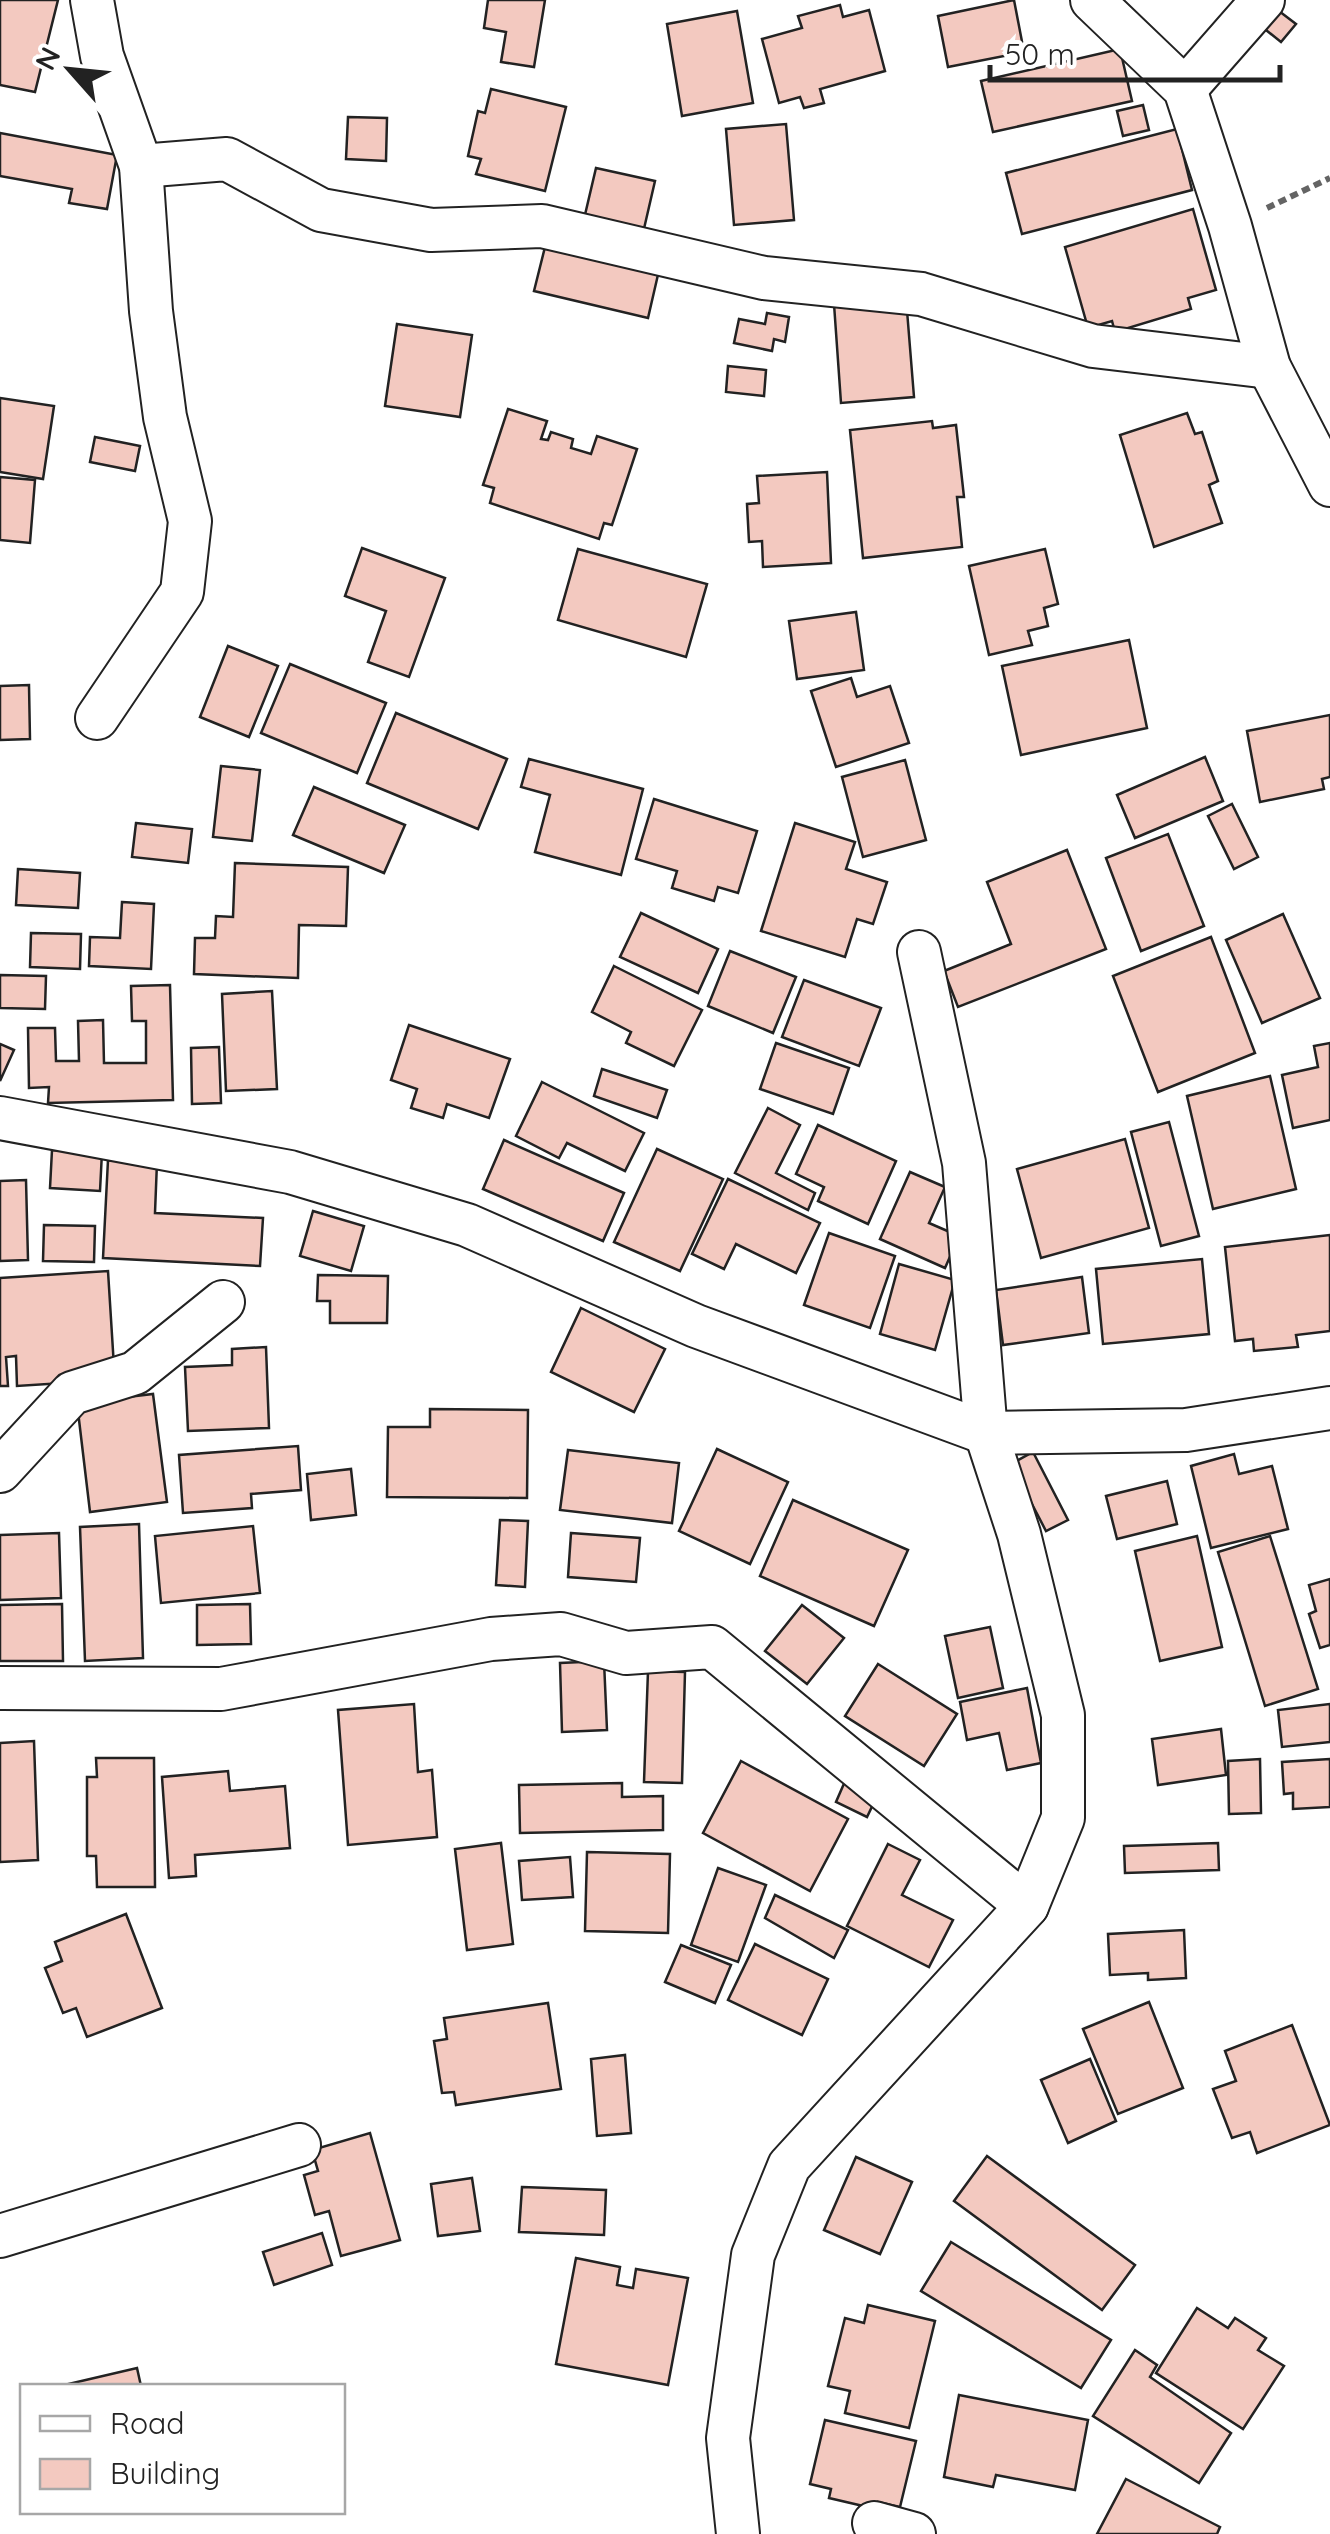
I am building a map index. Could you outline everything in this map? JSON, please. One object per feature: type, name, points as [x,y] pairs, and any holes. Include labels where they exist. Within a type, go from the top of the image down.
[{"type":"street","points":[[92,0],[102,56],[141,166],[165,417],[190,521],[182,592],[97,718]]},
{"type":"street","points":[[1092,0],[1184,89],[1230,226],[1268,368],[1330,484]]},
{"type":"street","points":[[1184,89],[1263,0]]},
{"type":"street","points":[[141,166],[227,159],[321,210],[431,230],[542,226],[764,278],[921,294],[1093,346],[1268,368]]},
{"type":"street","points":[[738,2534],[728,2438],[740,2346],[753,2255],[789,2166],[1027,1906],[1063,1818],[1063,1715],[1019,1534],[986,1433],[964,1163],[919,952]]},
{"type":"street","points":[[0,1118],[290,1172],[466,1225],[696,1326],[986,1433],[1186,1430],[1330,1408]]},
{"type":"street","points":[[0,1471],[72,1393],[134,1373],[223,1302]]},
{"type":"street","points":[[0,1688],[222,1689],[491,1639],[561,1634],[626,1653],[712,1647],[1027,1906]]},
{"type":"street","points":[[0,2236],[298,2145]]},
{"type":"path","points":[[1230,226],[1330,178]]},
{"type":"building","points":[[0,0],[58,0],[35,92],[0,85]]},
{"type":"building","points":[[488,0],[545,0],[534,67],[501,62],[506,32],[484,28]]},
{"type":"building","points":[[1014,0],[1024,52],[948,67],[938,16]]},
{"type":"building","points":[[840,5],[843,17],[869,10],[885,71],[820,89],[824,103],[804,108],[800,97],[779,103],[762,39],[802,28],[798,16]]},
{"type":"building","points":[[1275,8],[1296,24],[1281,42],[1261,26]]},
{"type":"building","points":[[737,11],[753,103],[682,116],[667,24]]},
{"type":"building","points":[[1120,49],[1132,101],[993,132],[981,81]]},
{"type":"building","points":[[491,89],[566,107],[545,191],[476,174],[481,159],[468,156],[478,111],[485,113]]},
{"type":"building","points":[[1143,105],[1149,130],[1123,136],[1117,111]]},
{"type":"building","points":[[348,117],[387,118],[386,161],[346,159]]},
{"type":"building","points":[[786,124],[794,220],[734,225],[726,129]]},
{"type":"building","points":[[1177,129],[1192,190],[1022,234],[1006,173]]},
{"type":"building","points":[[0,133],[117,155],[107,209],[69,203],[72,189],[0,176]]},
{"type":"building","points":[[596,168],[655,181],[643,233],[584,219]]},
{"type":"building","points":[[1193,209],[1216,290],[1188,298],[1191,309],[1115,332],[1112,321],[1088,328],[1065,247]]},
{"type":"building","points":[[547,239],[660,266],[648,318],[534,291]]},
{"type":"building","points":[[906,298],[914,397],[841,403],[834,304]]},
{"type":"building","points":[[767,313],[789,317],[785,342],[774,339],[772,351],[734,343],[739,319],[765,324]]},
{"type":"building","points":[[397,324],[472,335],[460,417],[385,406]]},
{"type":"building","points":[[728,366],[766,370],[764,396],[726,392]]},
{"type":"building","points":[[0,398],[54,406],[43,479],[0,472]]},
{"type":"building","points":[[508,409],[547,421],[541,439],[548,440],[551,432],[573,439],[571,448],[591,454],[597,436],[637,449],[612,525],[604,523],[599,539],[490,503],[494,488],[483,485]]},
{"type":"building","points":[[1187,413],[1195,434],[1202,432],[1218,481],[1209,485],[1222,523],[1154,547],[1120,435]]},
{"type":"building","points":[[932,421],[933,428],[956,425],[964,497],[957,497],[962,547],[863,558],[850,430]]},
{"type":"building","points":[[95,437],[140,446],[135,471],[90,462]]},
{"type":"building","points":[[827,472],[831,563],[763,567],[762,541],[749,542],[747,504],[759,503],[757,476]]},
{"type":"building","points":[[0,477],[35,480],[30,543],[0,540]]},
{"type":"building","points":[[362,548],[445,578],[409,677],[368,662],[386,611],[345,596]]},
{"type":"building","points":[[578,549],[707,584],[686,657],[558,620]]},
{"type":"building","points":[[1045,549],[1058,604],[1044,608],[1048,626],[1028,631],[1032,645],[989,655],[969,566]]},
{"type":"building","points":[[856,612],[864,670],[797,679],[789,621]]},
{"type":"building","points":[[1129,640],[1147,728],[1021,755],[1002,666]]},
{"type":"building","points":[[228,646],[278,666],[249,737],[200,717]]},
{"type":"building","points":[[290,664],[386,703],[357,773],[261,733]]},
{"type":"building","points":[[851,678],[857,697],[890,686],[909,743],[836,767],[811,691]]},
{"type":"building","points":[[29,685],[30,739],[0,740],[0,686]]},
{"type":"building","points":[[396,713],[507,759],[478,829],[367,783]]},
{"type":"building","points":[[1330,715],[1330,777],[1322,779],[1324,789],[1260,802],[1247,731]]},
{"type":"building","points":[[1205,757],[1223,801],[1135,838],[1117,795]]},
{"type":"building","points":[[529,759],[643,789],[621,875],[535,852],[550,795],[521,787]]},
{"type":"building","points":[[905,760],[926,840],[863,857],[842,777]]},
{"type":"building","points":[[221,766],[260,770],[252,841],[213,837]]},
{"type":"building","points":[[314,787],[405,825],[384,873],[293,835]]},
{"type":"building","points":[[654,799],[757,831],[738,893],[718,887],[714,901],[672,888],[677,871],[636,859]]},
{"type":"building","points":[[1232,804],[1258,857],[1234,869],[1208,816]]},
{"type":"building","points":[[136,823],[192,829],[188,863],[132,857]]},
{"type":"building","points":[[795,823],[855,842],[846,869],[887,882],[873,924],[857,919],[845,957],[761,931]]},
{"type":"building","points":[[1168,834],[1204,926],[1141,951],[1106,858]]},
{"type":"building","points":[[1067,850],[1106,949],[958,1007],[944,971],[1011,944],[987,882]]},
{"type":"building","points":[[235,863],[348,867],[346,926],[299,925],[298,978],[194,974],[195,938],[215,938],[216,916],[233,917]]},
{"type":"building","points":[[18,869],[80,873],[78,908],[16,905]]},
{"type":"building","points":[[122,902],[154,904],[151,969],[89,966],[90,937],[120,938]]},
{"type":"building","points":[[641,913],[718,949],[698,993],[620,957]]},
{"type":"building","points":[[1283,914],[1320,998],[1262,1023],[1226,940]]},
{"type":"building","points":[[31,933],[81,934],[80,969],[30,967]]},
{"type":"building","points":[[1211,937],[1255,1053],[1158,1092],[1113,976]]},
{"type":"building","points":[[730,951],[796,977],[773,1033],[708,1006]]},
{"type":"building","points":[[614,966],[702,1010],[674,1066],[626,1043],[631,1032],[592,1012]]},
{"type":"building","points":[[0,975],[46,976],[45,1009],[0,1008]]},
{"type":"building","points":[[804,980],[881,1008],[859,1066],[782,1037]]},
{"type":"building","points":[[170,985],[173,1100],[48,1103],[49,1087],[29,1088],[28,1028],[55,1028],[56,1061],[79,1061],[78,1021],[103,1020],[104,1063],[146,1063],[146,1021],[132,1021],[131,986]]},
{"type":"building","points":[[272,991],[277,1089],[226,1091],[222,994]]},
{"type":"building","points":[[409,1025],[510,1059],[489,1118],[447,1104],[443,1118],[411,1108],[417,1089],[391,1080]]},
{"type":"building","points":[[776,1043],[849,1068],[833,1114],[760,1089]]},
{"type":"building","points":[[1330,1043],[1330,1120],[1293,1128],[1282,1075],[1318,1067],[1314,1046]]},
{"type":"building","points":[[0,1044],[14,1050],[0,1081]]},
{"type":"building","points":[[219,1047],[221,1103],[192,1104],[191,1048]]},
{"type":"building","points":[[602,1069],[667,1090],[657,1118],[594,1096]]},
{"type":"building","points":[[1270,1076],[1296,1189],[1213,1209],[1187,1096]]},
{"type":"building","points":[[542,1082],[644,1133],[625,1171],[567,1143],[559,1158],[516,1136]]},
{"type":"building","points":[[768,1108],[800,1125],[776,1173],[815,1193],[808,1210],[735,1173]]},
{"type":"building","points":[[1169,1122],[1199,1236],[1161,1246],[1131,1132]]},
{"type":"building","points":[[818,1125],[896,1161],[868,1224],[818,1201],[824,1187],[796,1174]]},
{"type":"building","points":[[1125,1139],[1149,1228],[1041,1258],[1017,1169]]},
{"type":"building","points":[[504,1140],[624,1193],[603,1241],[483,1189]]},
{"type":"building","points":[[657,1149],[723,1179],[680,1271],[614,1242]]},
{"type":"building","points":[[52,1150],[102,1152],[100,1191],[50,1188]]},
{"type":"building","points":[[108,1160],[157,1162],[155,1213],[263,1218],[260,1266],[103,1258]]},
{"type":"building","points":[[910,1172],[945,1187],[929,1223],[959,1236],[945,1268],[880,1239]]},
{"type":"building","points":[[728,1179],[820,1223],[796,1273],[736,1244],[724,1269],[692,1254]]},
{"type":"building","points":[[26,1180],[28,1260],[0,1261],[0,1181]]},
{"type":"building","points":[[313,1211],[364,1226],[351,1271],[300,1256]]},
{"type":"building","points":[[44,1225],[95,1226],[94,1262],[43,1261]]},
{"type":"building","points":[[829,1233],[895,1256],[870,1328],[804,1305]]},
{"type":"building","points":[[1330,1235],[1330,1331],[1296,1335],[1298,1347],[1254,1351],[1253,1339],[1235,1341],[1225,1247]]},
{"type":"building","points":[[1202,1259],[1209,1334],[1103,1344],[1096,1269]]},
{"type":"building","points":[[899,1264],[955,1280],[935,1350],[880,1334]]},
{"type":"building","points":[[108,1271],[114,1367],[79,1382],[17,1386],[16,1356],[6,1357],[8,1386],[0,1386],[0,1278]]},
{"type":"building","points":[[318,1275],[388,1276],[387,1323],[330,1323],[330,1301],[317,1301]]},
{"type":"building","points":[[1082,1277],[1089,1333],[1003,1345],[996,1290]]},
{"type":"building","points":[[581,1308],[665,1349],[634,1412],[551,1372]]},
{"type":"building","points":[[266,1347],[269,1428],[188,1431],[185,1367],[232,1365],[232,1349]]},
{"type":"building","points":[[153,1394],[167,1502],[90,1512],[77,1403]]},
{"type":"building","points":[[430,1409],[528,1410],[527,1498],[387,1497],[388,1427],[430,1427]]},
{"type":"building","points":[[298,1446],[301,1490],[251,1494],[252,1508],[183,1513],[179,1455]]},
{"type":"building","points":[[717,1449],[788,1482],[750,1564],[679,1531]]},
{"type":"building","points":[[568,1450],[679,1463],[672,1523],[560,1510]]},
{"type":"building","points":[[1033,1452],[1068,1520],[1046,1531],[1011,1464]]},
{"type":"building","points":[[1234,1454],[1239,1474],[1272,1466],[1288,1529],[1211,1548],[1191,1466]]},
{"type":"building","points":[[351,1469],[356,1515],[311,1520],[307,1474]]},
{"type":"building","points":[[1167,1481],[1177,1524],[1117,1539],[1106,1496]]},
{"type":"building","points":[[793,1500],[908,1550],[874,1626],[760,1576]]},
{"type":"building","points":[[500,1520],[528,1521],[525,1587],[496,1585]]},
{"type":"building","points":[[139,1524],[143,1658],[85,1661],[80,1527]]},
{"type":"building","points":[[253,1526],[260,1593],[161,1603],[155,1536]]},
{"type":"building","points":[[59,1533],[61,1598],[0,1600],[0,1535]]},
{"type":"building","points":[[571,1533],[640,1538],[636,1582],[568,1577]]},
{"type":"building","points":[[1197,1536],[1222,1647],[1160,1661],[1135,1551]]},
{"type":"building","points":[[1270,1536],[1318,1689],[1265,1706],[1218,1552]]},
{"type":"building","points":[[1330,1579],[1330,1645],[1320,1648],[1309,1614],[1316,1611],[1309,1585]]},
{"type":"building","points":[[62,1604],[63,1661],[0,1661],[0,1605]]},
{"type":"building","points":[[250,1604],[251,1644],[197,1645],[197,1605]]},
{"type":"building","points":[[802,1605],[844,1638],[807,1684],[765,1651]]},
{"type":"building","points":[[990,1627],[1003,1688],[958,1698],[945,1636]]},
{"type":"building","points":[[604,1661],[607,1730],[562,1732],[560,1663]]},
{"type":"building","points":[[878,1664],[957,1714],[924,1766],[845,1716]]},
{"type":"building","points":[[648,1671],[685,1672],[682,1783],[644,1782]]},
{"type":"building","points":[[1027,1688],[1041,1763],[1007,1770],[999,1733],[967,1740],[960,1702]]},
{"type":"building","points":[[414,1704],[418,1772],[432,1770],[437,1837],[348,1845],[338,1710]]},
{"type":"building","points":[[1330,1704],[1330,1742],[1282,1747],[1278,1710]]},
{"type":"building","points":[[1221,1729],[1226,1775],[1158,1785],[1152,1739]]},
{"type":"building","points":[[34,1741],[38,1860],[0,1862],[0,1743]]},
{"type":"building","points":[[96,1758],[154,1758],[155,1887],[97,1887],[96,1856],[87,1856],[87,1777],[97,1777]]},
{"type":"building","points":[[1260,1759],[1261,1813],[1229,1814],[1228,1761]]},
{"type":"building","points":[[1330,1759],[1330,1807],[1293,1809],[1293,1793],[1284,1794],[1282,1762]]},
{"type":"building","points":[[741,1761],[848,1819],[810,1891],[703,1833]]},
{"type":"building","points":[[228,1771],[230,1791],[285,1786],[290,1848],[195,1855],[196,1876],[169,1878],[162,1777]]},
{"type":"building","points":[[846,1779],[878,1794],[867,1817],[836,1802]]},
{"type":"building","points":[[622,1783],[622,1797],[663,1796],[663,1830],[520,1833],[519,1785]]},
{"type":"building","points":[[501,1843],[513,1944],[467,1950],[455,1849]]},
{"type":"building","points":[[1218,1843],[1219,1870],[1125,1873],[1124,1846]]},
{"type":"building","points":[[888,1844],[920,1860],[902,1895],[953,1920],[929,1967],[847,1926]]},
{"type":"building","points":[[587,1852],[670,1854],[668,1933],[585,1931]]},
{"type":"building","points":[[570,1857],[573,1897],[522,1900],[519,1861]]},
{"type":"building","points":[[718,1868],[766,1885],[738,1962],[691,1945]]},
{"type":"building","points":[[775,1895],[848,1930],[834,1958],[765,1918]]},
{"type":"building","points":[[126,1914],[162,2008],[87,2037],[76,2008],[63,2013],[45,1968],[62,1961],[55,1942]]},
{"type":"building","points":[[1184,1930],[1186,1978],[1148,1980],[1148,1973],[1110,1975],[1108,1934]]},
{"type":"building","points":[[755,1944],[828,1979],[802,2035],[728,2000]]},
{"type":"building","points":[[681,1945],[731,1965],[715,2003],[665,1982]]},
{"type":"building","points":[[1149,2002],[1183,2088],[1118,2114],[1083,2029]]},
{"type":"building","points":[[548,2003],[561,2089],[456,2105],[454,2092],[442,2093],[434,2041],[447,2039],[444,2018]]},
{"type":"building","points":[[1292,2025],[1330,2125],[1257,2153],[1250,2132],[1232,2138],[1213,2089],[1236,2081],[1225,2051]]},
{"type":"building","points":[[625,2055],[631,2133],[597,2136],[591,2059]]},
{"type":"building","points":[[1090,2059],[1116,2121],[1068,2143],[1041,2080]]},
{"type":"building","points":[[370,2133],[400,2240],[341,2256],[329,2211],[315,2215],[304,2175],[318,2171],[312,2150]]},
{"type":"building","points":[[987,2156],[1135,2265],[1102,2310],[954,2201]]},
{"type":"building","points":[[856,2157],[912,2182],[880,2254],[824,2230]]},
{"type":"building","points":[[472,2178],[480,2231],[438,2236],[431,2184]]},
{"type":"building","points":[[522,2187],[606,2190],[604,2235],[519,2232]]},
{"type":"building","points":[[322,2233],[332,2265],[274,2285],[263,2252]]},
{"type":"building","points":[[951,2242],[1111,2340],[1081,2388],[921,2291]]},
{"type":"building","points":[[576,2258],[620,2267],[617,2285],[633,2288],[636,2269],[688,2278],[668,2385],[556,2364]]},
{"type":"building","points":[[868,2305],[935,2321],[909,2428],[845,2413],[850,2391],[828,2386],[845,2318],[864,2323]]},
{"type":"building","points":[[1197,2308],[1228,2328],[1235,2318],[1266,2338],[1258,2350],[1284,2366],[1243,2429],[1156,2373]]},
{"type":"building","points":[[1135,2350],[1157,2365],[1150,2377],[1231,2433],[1199,2483],[1093,2416]]},
{"type":"building","points":[[137,2368],[141,2384],[69,2384]]},
{"type":"building","points":[[959,2395],[1088,2420],[1075,2490],[996,2475],[993,2487],[944,2477]]},
{"type":"building","points":[[825,2420],[916,2441],[900,2507],[878,2502],[876,2509],[829,2498],[831,2489],[810,2484]]},
{"type":"building","points":[[1126,2479],[1220,2527],[1217,2534],[1097,2534]]}]
